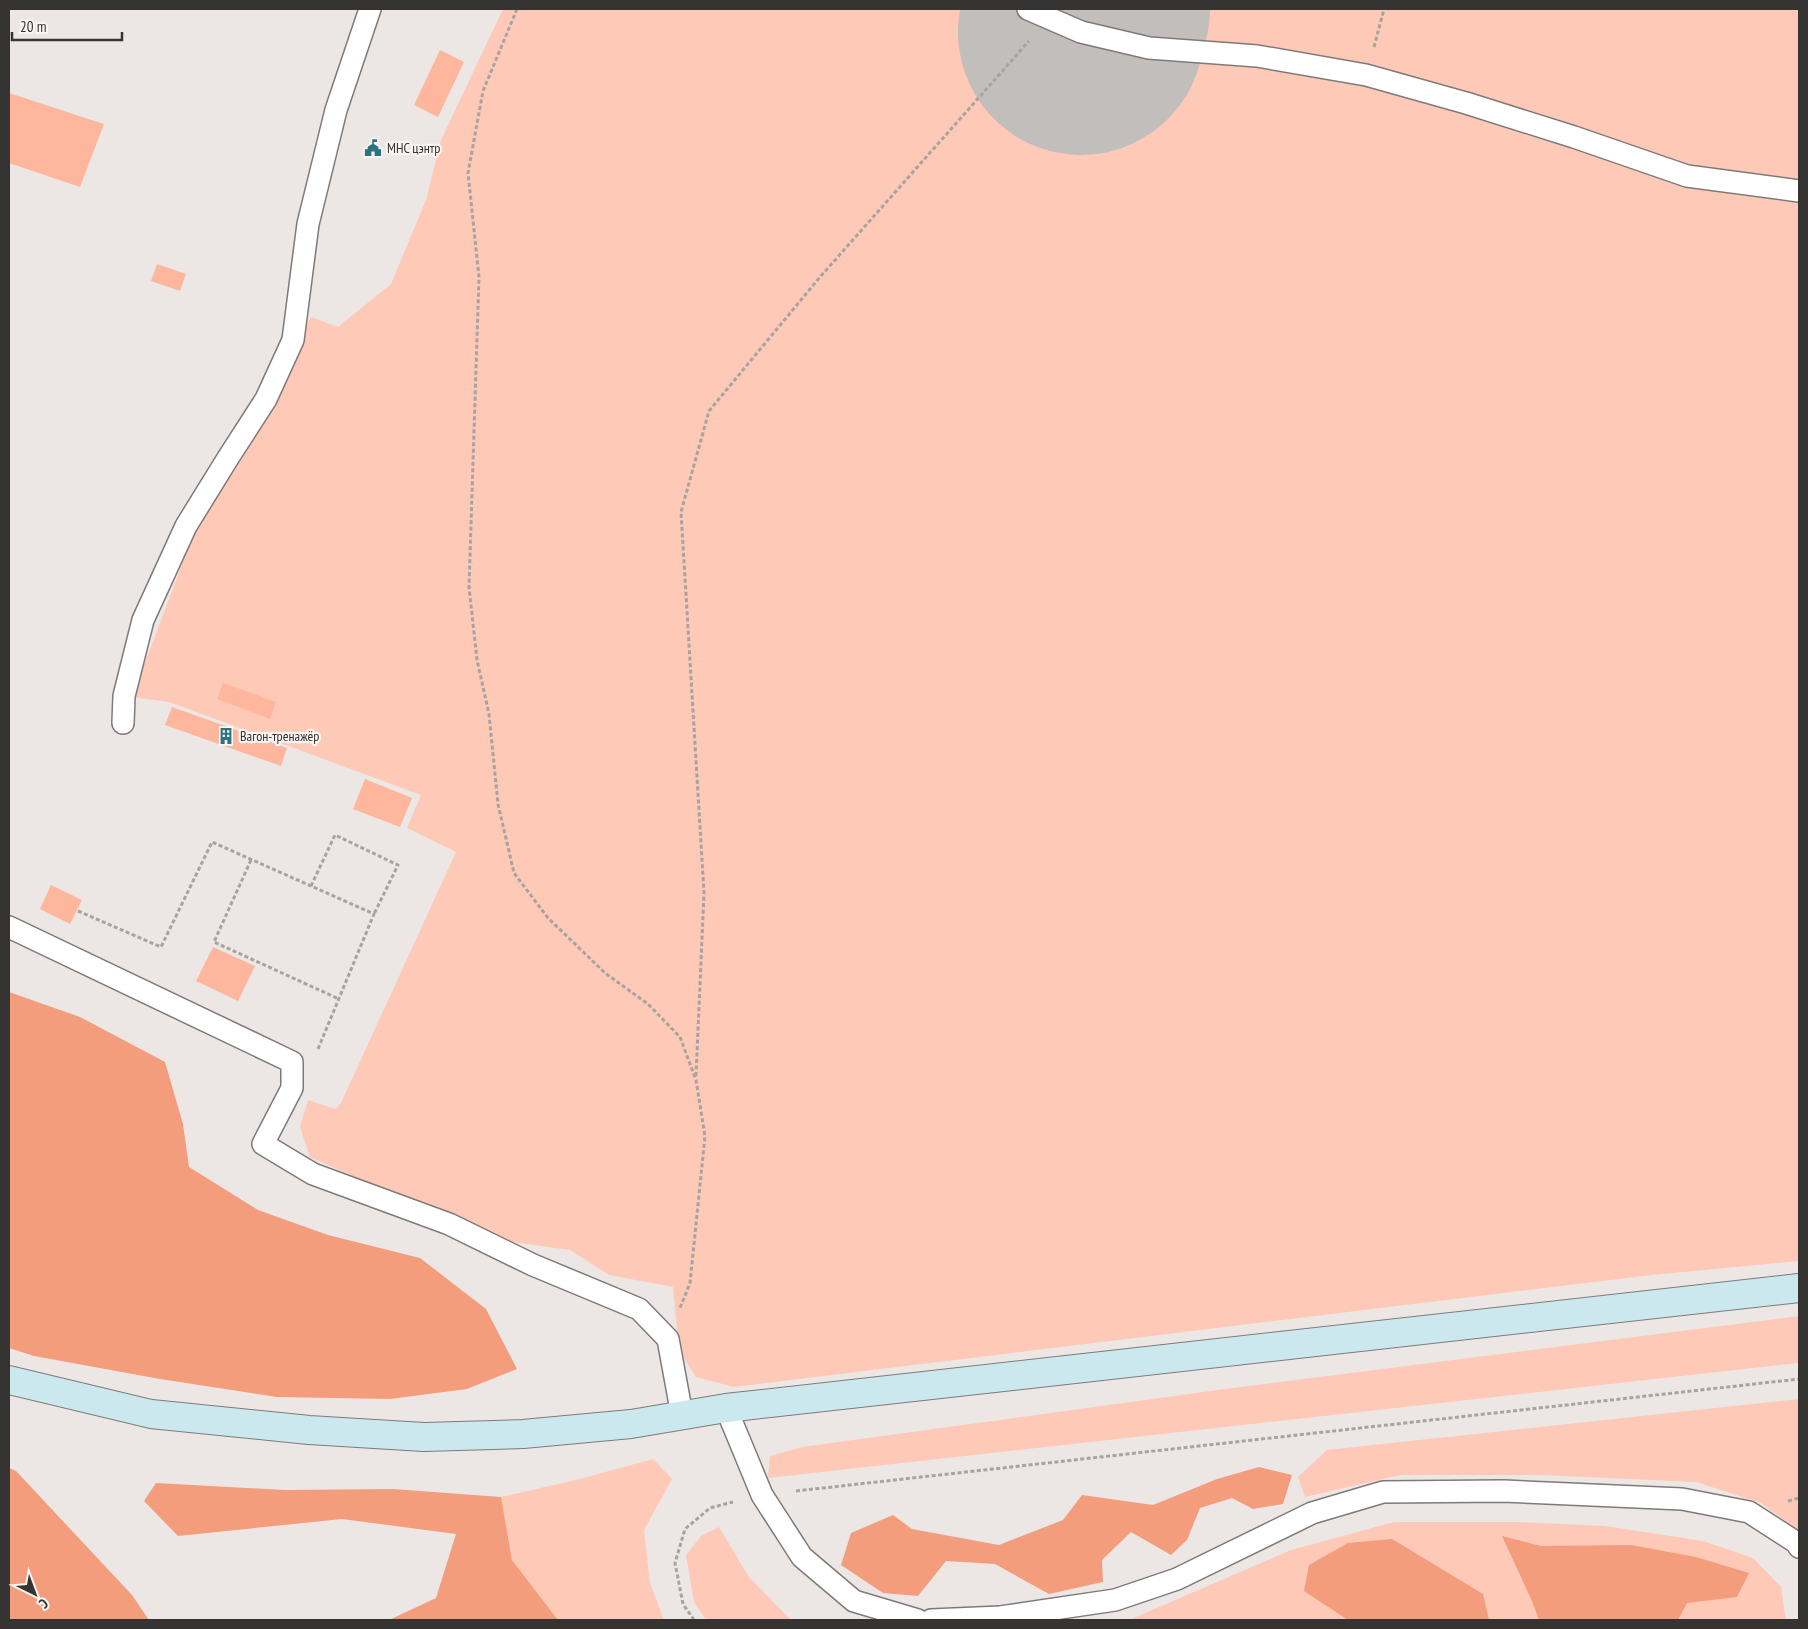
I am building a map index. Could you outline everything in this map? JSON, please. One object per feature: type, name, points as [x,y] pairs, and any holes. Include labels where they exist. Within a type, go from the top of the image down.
[{"type":"street","points":[[9,1380],[151,1414],[308,1430],[424,1437],[523,1434],[631,1424],[726,1408],[1799,1288]]},
{"type":"lane","points":[[123,723],[124,696],[143,620],[186,526],[266,399],[293,340],[308,224],[336,110],[370,9]]},
{"type":"lane","points":[[1028,9],[1081,32],[1149,48],[1257,56],[1366,75],[1502,114],[1688,176],[1799,191]]},
{"type":"lane","points":[[9,927],[292,1062],[292,1088],[262,1144],[313,1174],[449,1224],[533,1264],[639,1308],[668,1339],[682,1415]]},
{"type":"lane","points":[[726,1408],[762,1495],[802,1557],[854,1601],[918,1620]]},
{"type":"lane","points":[[931,1620],[1000,1617],[1115,1600],[1177,1578],[1312,1513],[1383,1492],[1504,1491],[1682,1499],[1749,1512],[1797,1544],[1799,1548]]},
{"type":"path","points":[[517,9],[484,92],[468,173],[478,277],[469,587],[477,660],[488,714],[498,804],[514,873],[548,918],[605,973],[648,1004],[680,1037],[696,1080],[705,1136],[690,1283],[668,1339]]},
{"type":"path","points":[[1366,75],[1384,9]]},
{"type":"path","points":[[696,1080],[704,893],[681,512],[709,411],[826,270],[1050,18]]},
{"type":"path","points":[[292,1062],[317,1052],[374,914],[398,865],[335,835],[311,886]]},
{"type":"path","points":[[78,912],[161,947],[212,842],[374,914]]},
{"type":"path","points":[[251,860],[214,942],[339,999]]},
{"type":"path","points":[[694,1620],[683,1604],[676,1562],[685,1529],[710,1508],[762,1495],[1799,1380]]},
{"type":"shaded area","points":[[503,9],[1799,9],[1799,1261],[1652,1275],[734,1387],[696,1377],[679,1350],[673,1287],[609,1275],[570,1250],[498,1240],[310,1157],[300,1127],[308,1100],[335,1109],[341,1103],[456,852],[407,828],[421,795],[169,702],[132,697],[192,538],[311,317],[338,327],[391,284],[426,200],[441,140]]},
{"type":"shaded area","points":[[9,992],[80,1017],[165,1062],[183,1124],[189,1167],[258,1210],[328,1235],[420,1258],[486,1309],[517,1369],[467,1389],[390,1399],[277,1397],[160,1379],[34,1356],[9,1348]]},
{"type":"shaded area","points":[[1799,1316],[1799,1363],[768,1478],[770,1456],[802,1447],[1225,1389]]},
{"type":"shaded area","points":[[1799,1399],[1799,1531],[1761,1503],[1696,1482],[1540,1475],[1400,1475],[1305,1497],[1298,1477],[1327,1450]]},
{"type":"shaded area","points":[[653,1459],[672,1479],[644,1530],[650,1583],[664,1620],[558,1620],[512,1560],[501,1497],[580,1479]]},
{"type":"shaded area","points":[[1259,1467],[1292,1475],[1283,1504],[1253,1509],[1232,1498],[1200,1508],[1187,1540],[1171,1555],[1131,1532],[1102,1560],[1103,1582],[1049,1594],[995,1564],[946,1561],[918,1596],[883,1593],[841,1565],[851,1533],[893,1515],[912,1529],[999,1545],[1063,1520],[1082,1495],[1153,1505],[1217,1479]]},
{"type":"shaded area","points":[[9,1468],[16,1471],[132,1595],[149,1620],[9,1620]]},
{"type":"shaded area","points":[[156,1483],[285,1490],[393,1489],[501,1497],[512,1560],[558,1620],[389,1620],[436,1598],[456,1534],[342,1519],[178,1536],[144,1501]]},
{"type":"shaded area","points":[[1394,1522],[1517,1522],[1605,1526],[1703,1541],[1753,1558],[1781,1587],[1786,1620],[1129,1620],[1291,1550]]},
{"type":"shaded area","points":[[719,1527],[749,1577],[791,1620],[706,1620],[694,1602],[686,1555],[701,1536]]},
{"type":"shaded area","points":[[1502,1536],[1541,1546],[1631,1545],[1696,1557],[1749,1573],[1737,1597],[1687,1603],[1678,1620],[1539,1620]]},
{"type":"shaded area","points":[[1392,1539],[1483,1594],[1489,1620],[1348,1620],[1304,1591],[1309,1565],[1348,1543]]},
{"type":"building","points":[[440,50],[464,62],[438,117],[414,105]]},
{"type":"building","points":[[9,93],[104,124],[80,187],[9,163]]},
{"type":"building","points":[[157,264],[186,274],[180,291],[151,281]]},
{"type":"building","points":[[223,683],[276,702],[270,719],[217,699]]},
{"type":"building","name":"Вагон-тренажёр","points":[[172,707],[287,748],[281,766],[165,725]]},
{"type":"building","points":[[365,779],[412,798],[400,827],[353,809]]},
{"type":"building","points":[[51,885],[82,900],[70,924],[40,909]]},
{"type":"building","points":[[213,947],[255,966],[238,1001],[196,981]]},
{"type":"runway","points":[[1081,32],[1087,9]]},
{"type":"place","name":"МНС цэнтр","points":[[373,148]]},
{"type":"place","name":"Вагон-тренажёр","points":[[226,736]]}]
